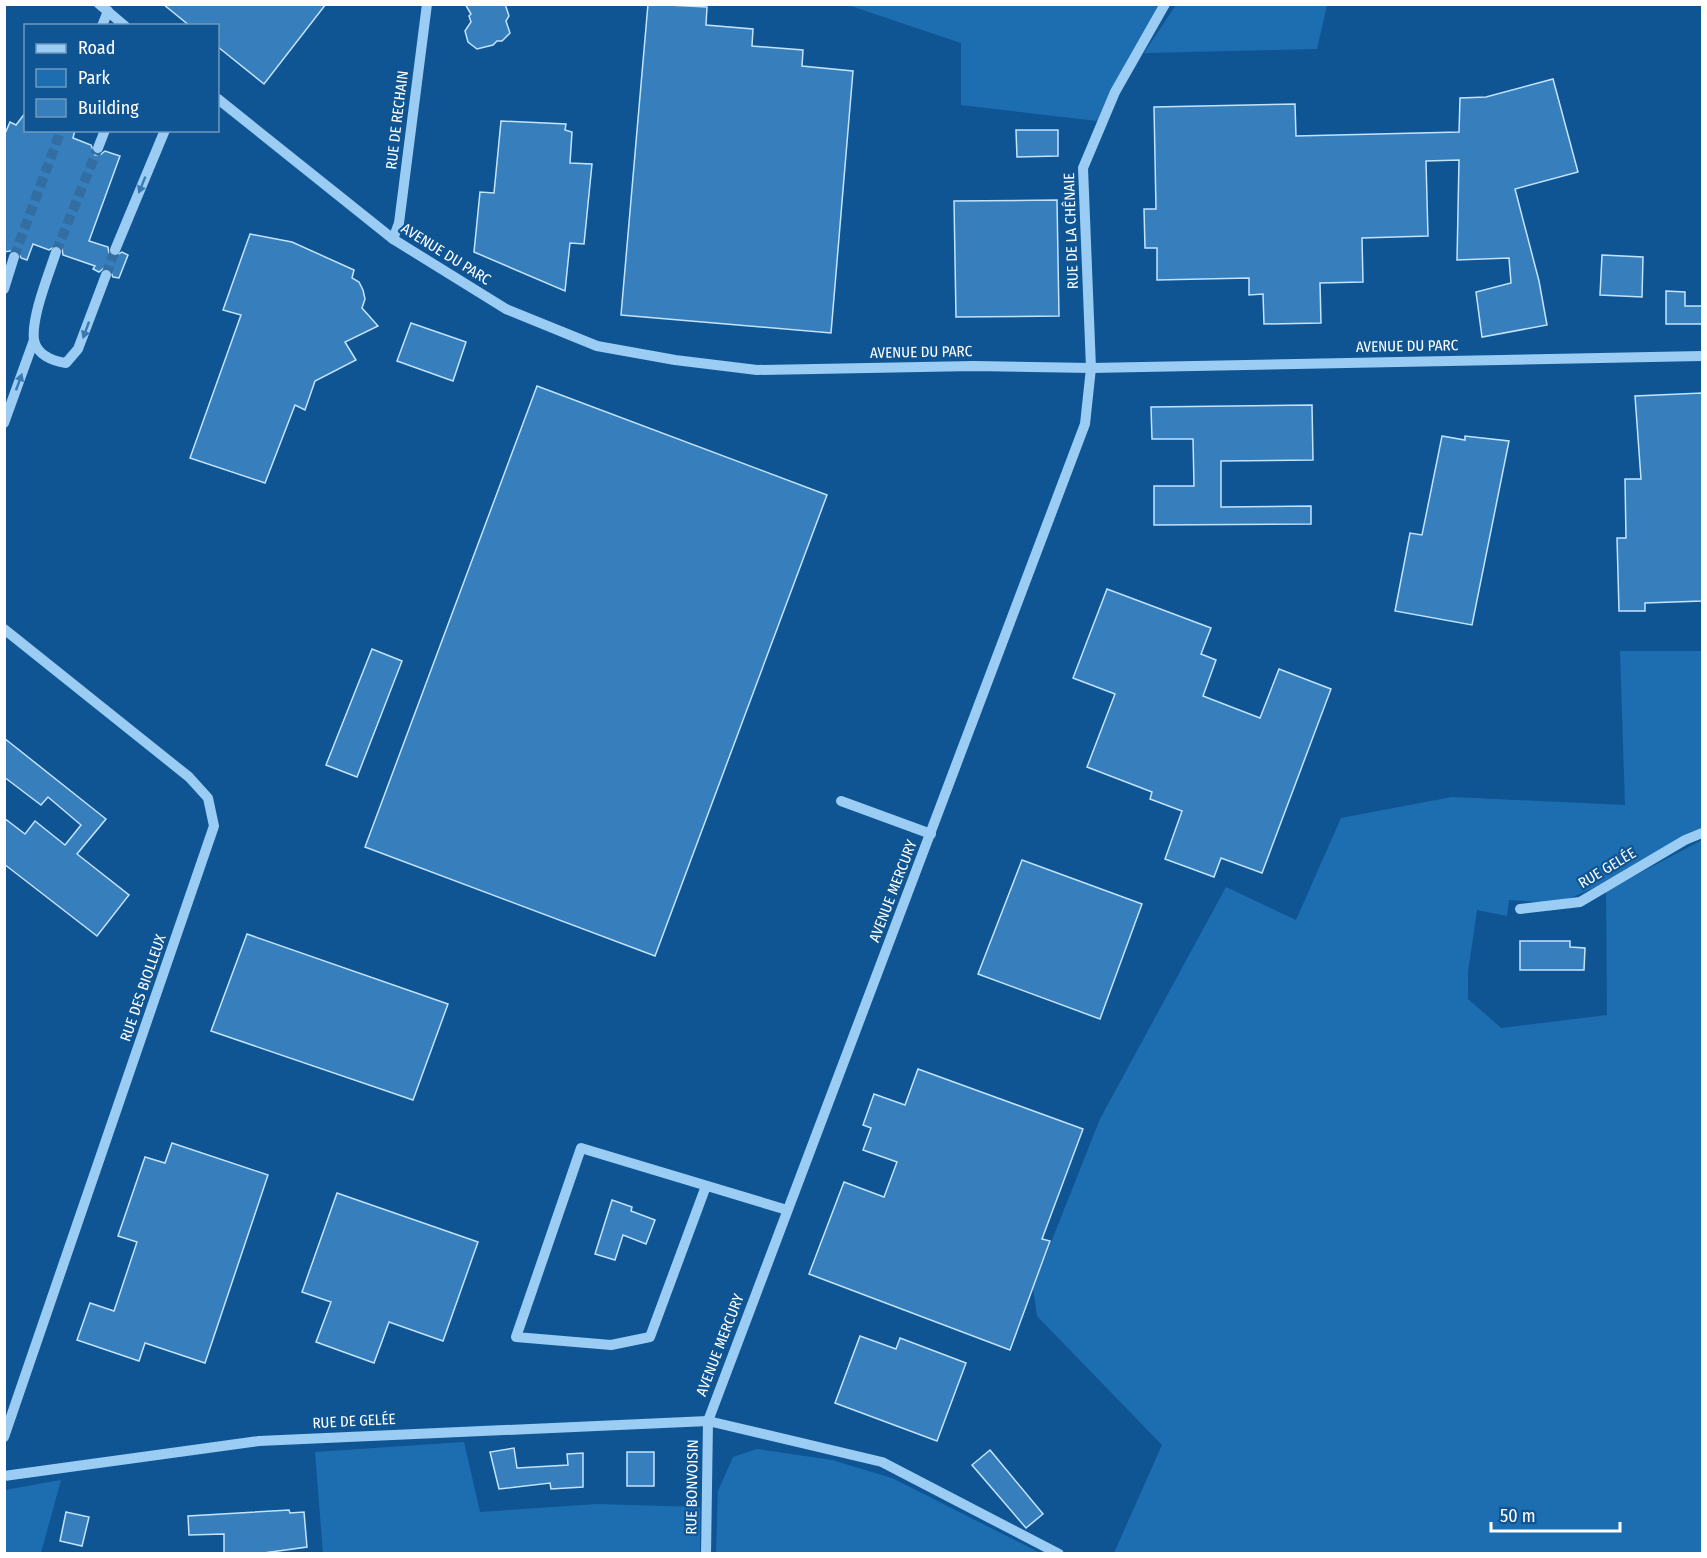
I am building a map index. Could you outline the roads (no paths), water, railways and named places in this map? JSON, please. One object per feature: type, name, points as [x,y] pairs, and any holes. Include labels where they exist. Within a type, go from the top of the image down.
[{"type":"street","name":"RUE DE RECHAIN","points":[[393,239],[399,222],[427,4]]},
{"type":"street","name":"RUE DE LA CHÊNAIE","points":[[1091,368],[1083,168],[1114,92],[1165,4]]},
{"type":"street","points":[[102,24],[103,8]]},
{"type":"street","points":[[103,8],[123,24]]},
{"type":"street","name":"AVENUE DU PARC","points":[[219,100],[393,239],[506,309],[597,346],[675,360],[757,370],[974,366],[1091,368],[1702,356]]},
{"type":"street","points":[[98,148],[104,132]]},
{"type":"street","points":[[116,250],[164,132]]},
{"type":"street","points":[[4,423],[34,340],[36,318],[56,252]]},
{"type":"street","points":[[4,289],[14,257]]},
{"type":"street","points":[[34,340],[39,350],[51,361],[66,363],[78,349],[106,275]]},
{"type":"street","name":"AVENUE MERCURY","points":[[708,1421],[1086,424],[1091,368]]},
{"type":"street","name":"RUE DES BIOLLEUX","points":[[4,629],[189,777],[208,798],[214,826],[4,1437]]},
{"type":"street","points":[[840,801],[931,834]]},
{"type":"street","name":"RUE GELÉE","points":[[1520,909],[1580,902],[1702,833]]},
{"type":"street","points":[[706,1186],[650,1337],[611,1345],[516,1337],[581,1148],[787,1210]]},
{"type":"street","name":"RUE DE GELÉE","points":[[4,1476],[259,1441],[708,1421],[882,1462],[1059,1554]]},
{"type":"street","name":"RUE BONVOISIN","points":[[706,1554],[708,1421]]},
{"type":"tunnel","points":[[14,257],[60,132]]},
{"type":"tunnel","points":[[56,252],[98,148]]},
{"type":"tunnel","points":[[106,275],[115,250]]}]
